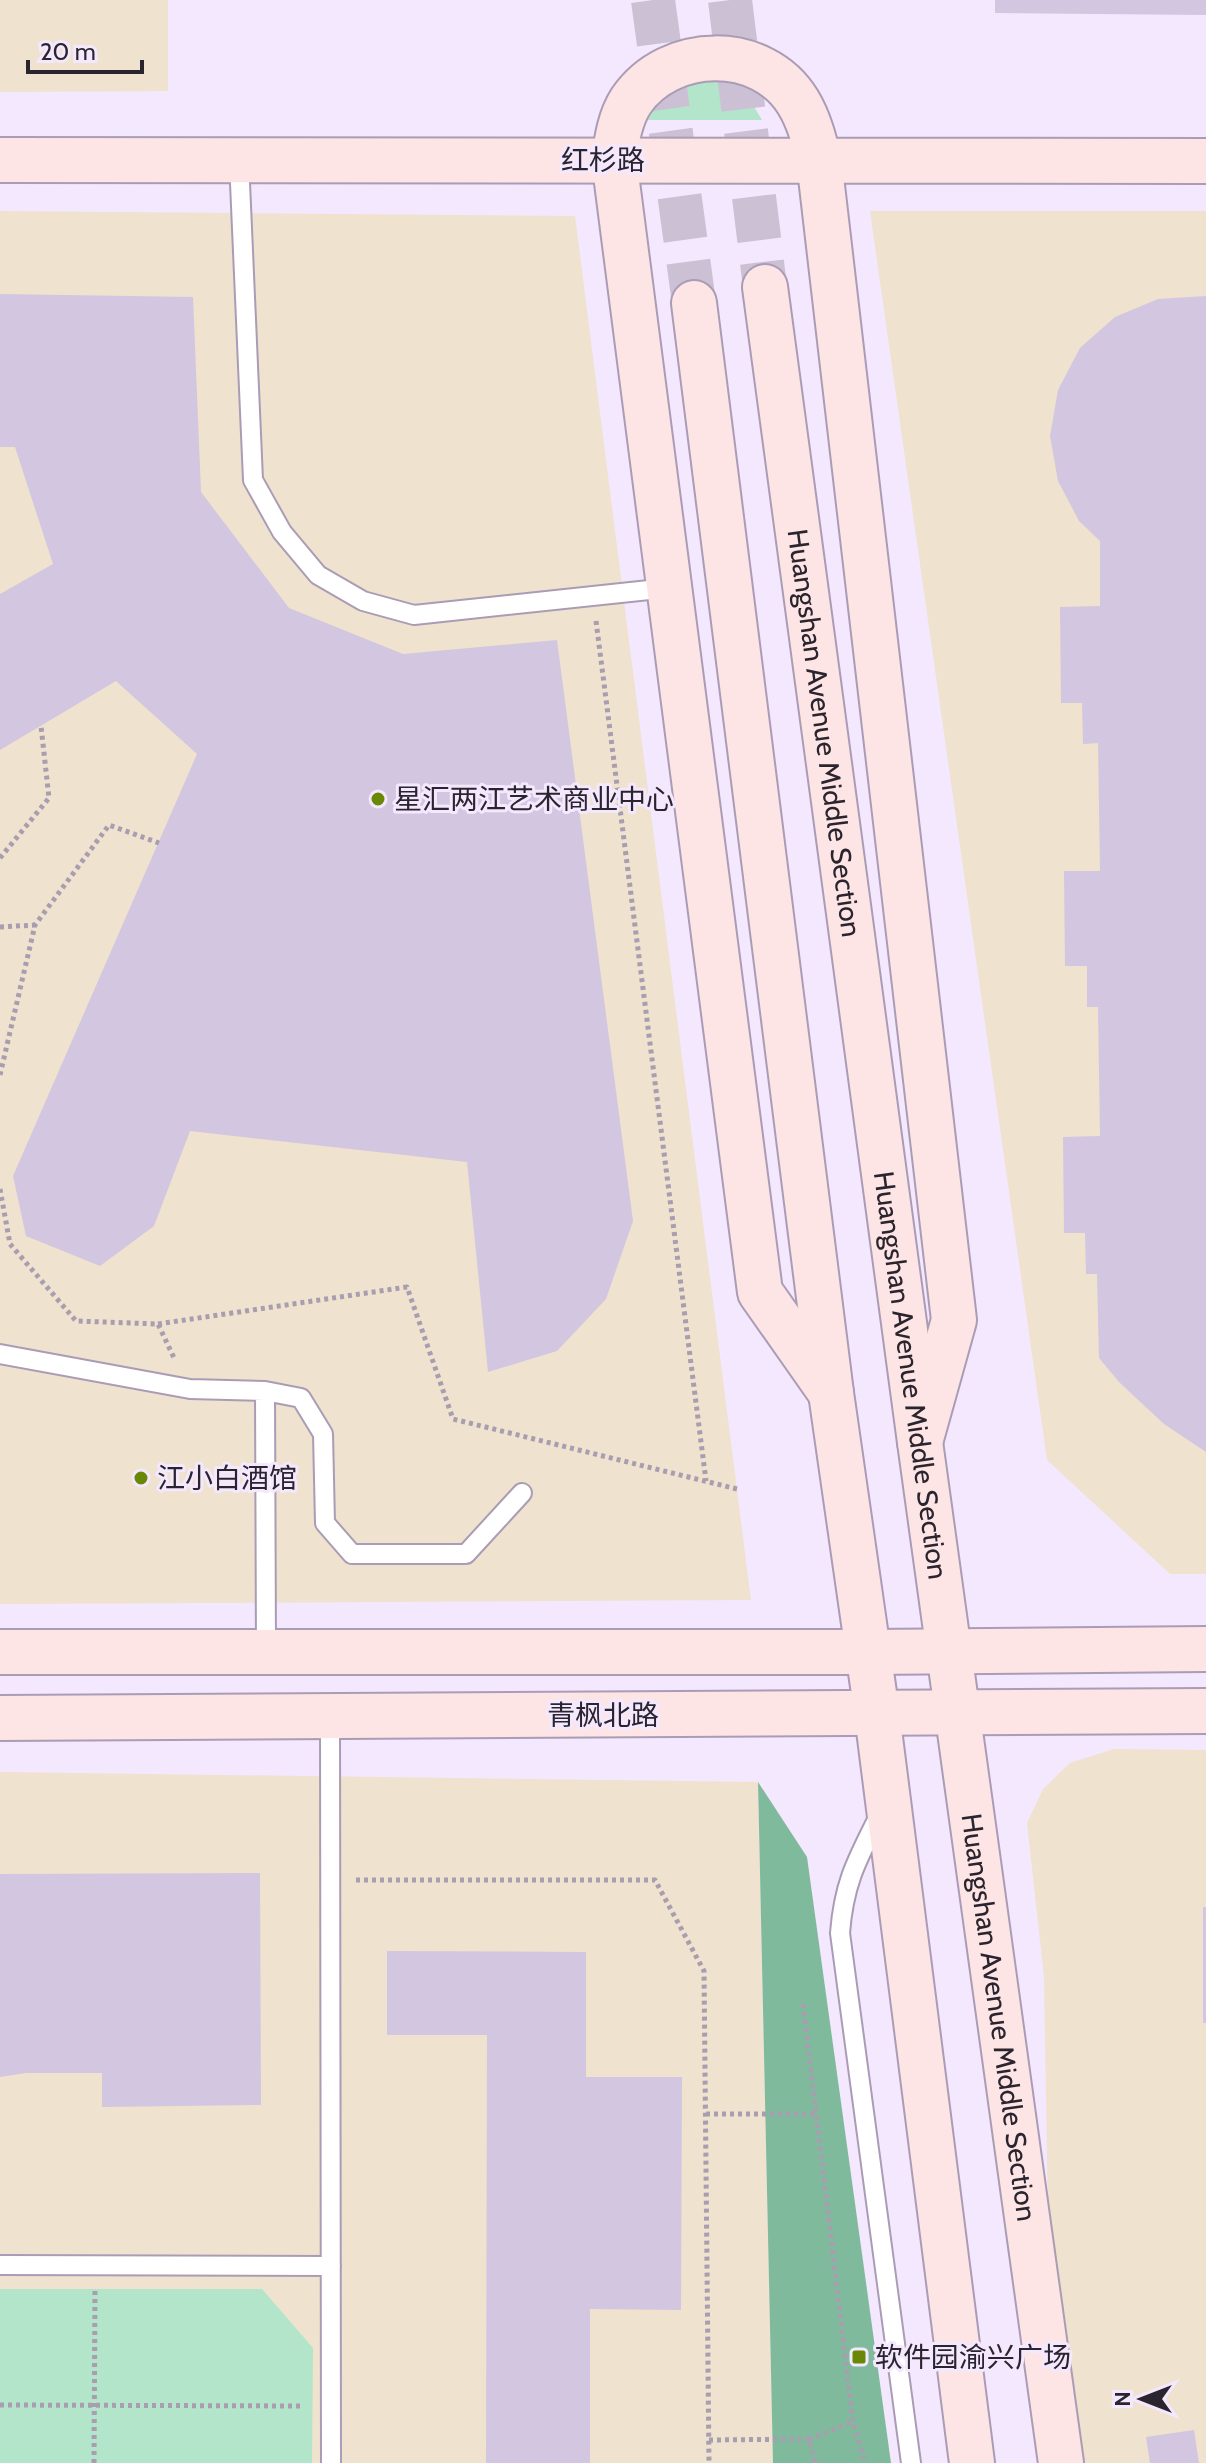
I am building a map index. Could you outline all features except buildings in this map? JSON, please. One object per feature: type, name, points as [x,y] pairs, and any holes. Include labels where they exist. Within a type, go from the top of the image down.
[{"type":"main road","points":[[831,1393],[760,1292],[614,159],[618,131],[631,101],[654,77],[682,62],[714,57],[746,62],[775,77],[797,101],[811,130],[819,160],[954,1320],[920,1442]]},
{"type":"main road","name":"红杉路","points":[[0,160],[1206,161]]},
{"type":"main road","name":"Huangshan Avenue Middle Section","points":[[765,287],[1061,2463]]},
{"type":"main road","points":[[694,303],[831,1393],[877,1714],[972,2463]]},
{"type":"main road","points":[[0,1652],[1206,1649]]},
{"type":"main road","name":"青枫北路","points":[[0,1718],[1206,1711]]},
{"type":"lane","points":[[239,160],[253,480],[282,532],[318,575],[363,601],[414,615],[668,588]]},
{"type":"lane","points":[[0,1354],[190,1389],[265,1391],[301,1398],[323,1434],[325,1523],[352,1554],[466,1554],[522,1493]]},
{"type":"lane","points":[[265,1391],[266,1652]]},
{"type":"lane","points":[[330,1716],[331,2463]]},
{"type":"lane","points":[[887,1799],[849,1876],[842,1904],[840,1933],[911,2463]]},
{"type":"lane","points":[[0,2265],[331,2266]]},
{"type":"path","points":[[592,596],[706,1481]]},
{"type":"path","points":[[0,858],[49,798],[41,726]]},
{"type":"path","points":[[0,1075],[35,925],[109,825],[159,843]]},
{"type":"path","points":[[0,927],[35,925]]},
{"type":"path","points":[[0,1189],[10,1244],[76,1321],[158,1324],[407,1287],[453,1419],[737,1489]]},
{"type":"path","points":[[158,1324],[190,1389]]},
{"type":"path","points":[[330,1880],[655,1880],[704,1971],[709,2463]]},
{"type":"path","points":[[803,2004],[853,2422],[865,2463]]},
{"type":"path","points":[[706,2114],[816,2114]]},
{"type":"path","points":[[94,2463],[95,2265]]},
{"type":"path","points":[[0,2405],[331,2407]]},
{"type":"path","points":[[709,2440],[809,2439],[853,2422]]},
{"type":"path","points":[[809,2439],[815,2463]]},
{"type":"shaded area","points":[[0,0],[168,0],[168,91],[0,92]]},
{"type":"shaded area","name":"星汇两江艺术商业中心","points":[[0,211],[575,216],[751,1600],[0,1604]]},
{"type":"shaded area","points":[[870,211],[1206,211],[1206,1574],[1170,1574],[1047,1460]]},
{"type":"shaded area","points":[[1114,1749],[1206,1750],[1206,2463],[1082,2463],[1048,2214],[1044,1977],[1027,1823],[1043,1789],[1070,1763]]},
{"type":"shaded area","points":[[0,1772],[758,1782],[773,2463],[0,2463]]},
{"type":"green space","points":[[715,78],[745,92],[762,120],[648,120],[661,99],[674,87],[690,81]]},
{"type":"green space","points":[[758,1782],[807,1857],[891,2463],[773,2463]]},
{"type":"green space","points":[[0,2289],[262,2289],[313,2348],[312,2463],[0,2463]]},
{"type":"tunnel","points":[[653,0],[694,303]]},
{"type":"tunnel","points":[[730,0],[765,287]]},
{"type":"place","name":"星汇两江艺术商业中心","points":[[378,799]]},
{"type":"place","name":"江小白酒馆","points":[[141,1478]]},
{"type":"place","name":"软件园渝兴广场","points":[[859,2357]]}]
